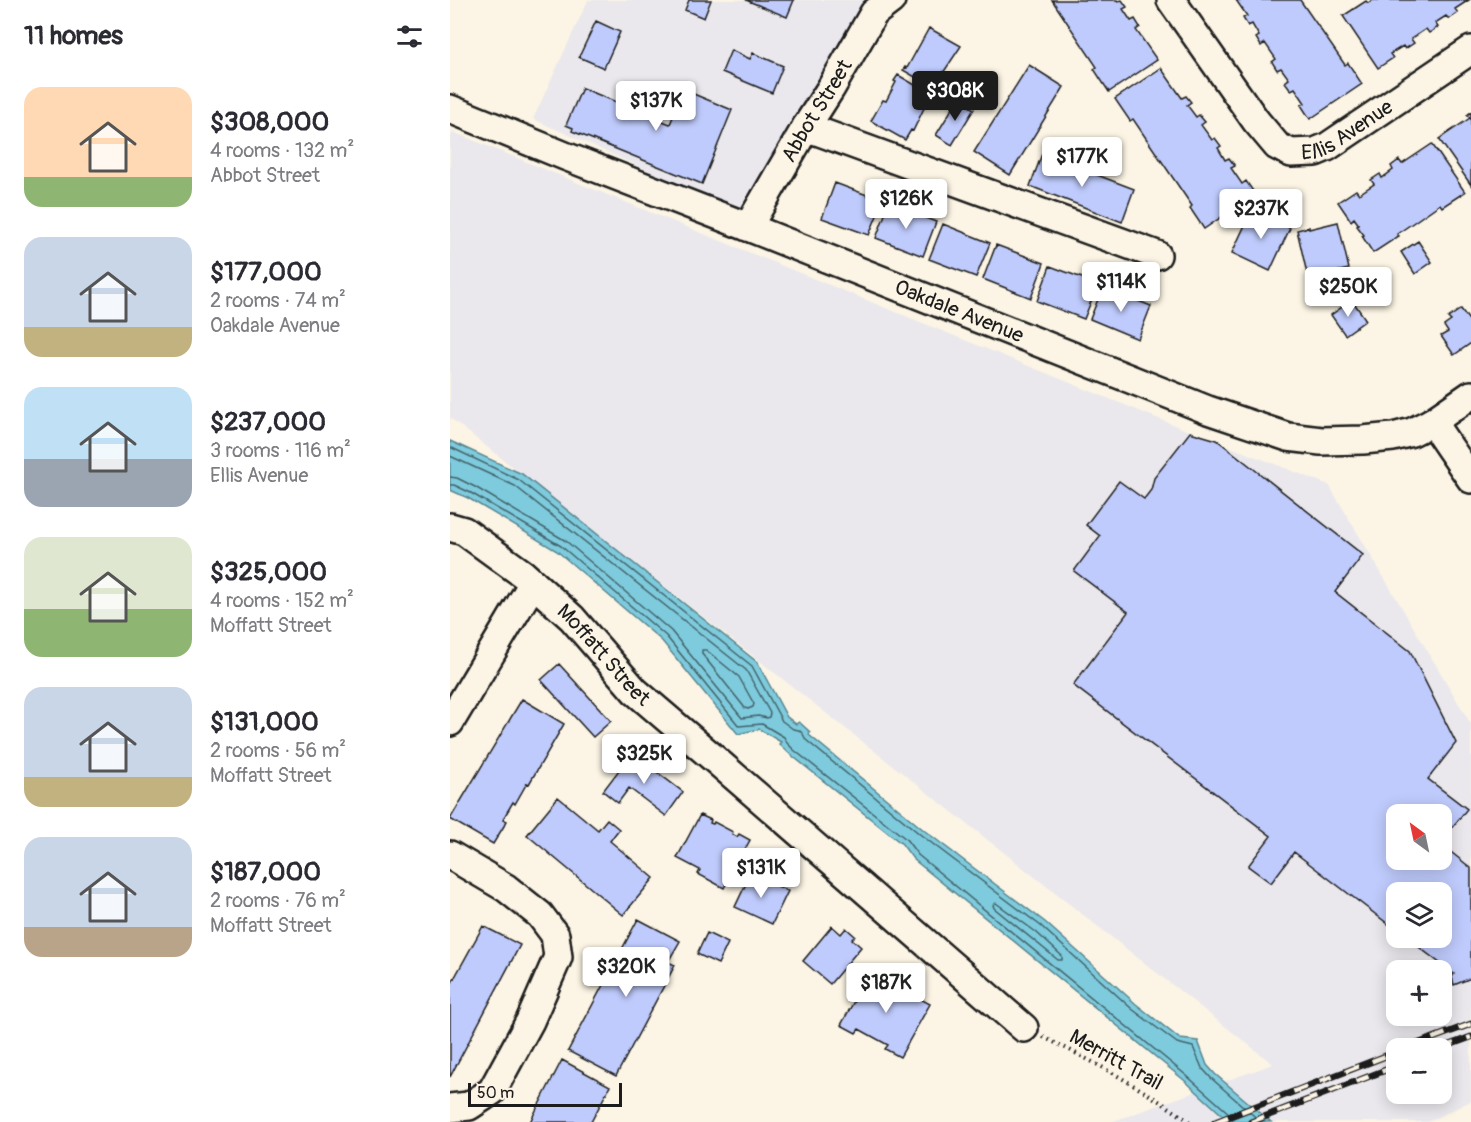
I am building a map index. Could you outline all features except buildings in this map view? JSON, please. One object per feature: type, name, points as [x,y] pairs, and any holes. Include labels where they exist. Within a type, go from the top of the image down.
[{"type":"street","name":"Abbot Street","points":[[748,227],[874,13],[891,0]]},
{"type":"street","name":"Ellis Avenue","points":[[1172,0],[1256,122],[1277,146],[1291,153],[1315,152],[1327,147],[1471,50]]},
{"type":"street","name":"Oakdale Avenue","points":[[450,109],[1208,410],[1288,437],[1321,441],[1393,437],[1412,432],[1432,422],[1471,395]]},
{"type":"street","points":[[806,127],[1156,255]]},
{"type":"street","points":[[1432,422],[1471,479]]},
{"type":"street","name":"Moffatt Street","points":[[450,527],[464,531],[523,574],[572,618],[635,691],[1024,1028]]},
{"type":"street","points":[[450,722],[533,583]]},
{"type":"street","points":[[450,855],[506,888],[540,915],[555,935],[558,957],[531,1021],[492,1091],[469,1106],[450,1108]]},
{"type":"path","name":"Merritt Trail","points":[[1024,1028],[1089,1059],[1132,1083],[1190,1122]]},
{"type":"shaded area","points":[[588,0],[869,0],[738,211],[533,119]]},
{"type":"shaded area","points":[[453,132],[1179,427],[1329,485],[1471,724],[1471,1101],[1428,1122],[1111,1122],[1273,1064],[450,418],[450,138]]},
{"type":"water","points":[[450,441],[522,474],[757,662],[787,717],[796,724],[799,722],[810,732],[809,735],[925,831],[1045,922],[1136,1004],[1180,1039],[1198,1041],[1207,1065],[1215,1074],[1271,1122],[1230,1122],[1184,1080],[913,859],[902,844],[790,754],[779,744],[781,742],[759,729],[738,734],[662,641],[557,551],[468,498],[450,490]]},
{"type":"railway","points":[[1433,1038],[1471,1024]]},
{"type":"railway","points":[[1452,1044],[1471,1037]]},
{"type":"railway","points":[[1215,1122],[1386,1056]]},
{"type":"railway","points":[[1251,1122],[1386,1070]]}]
